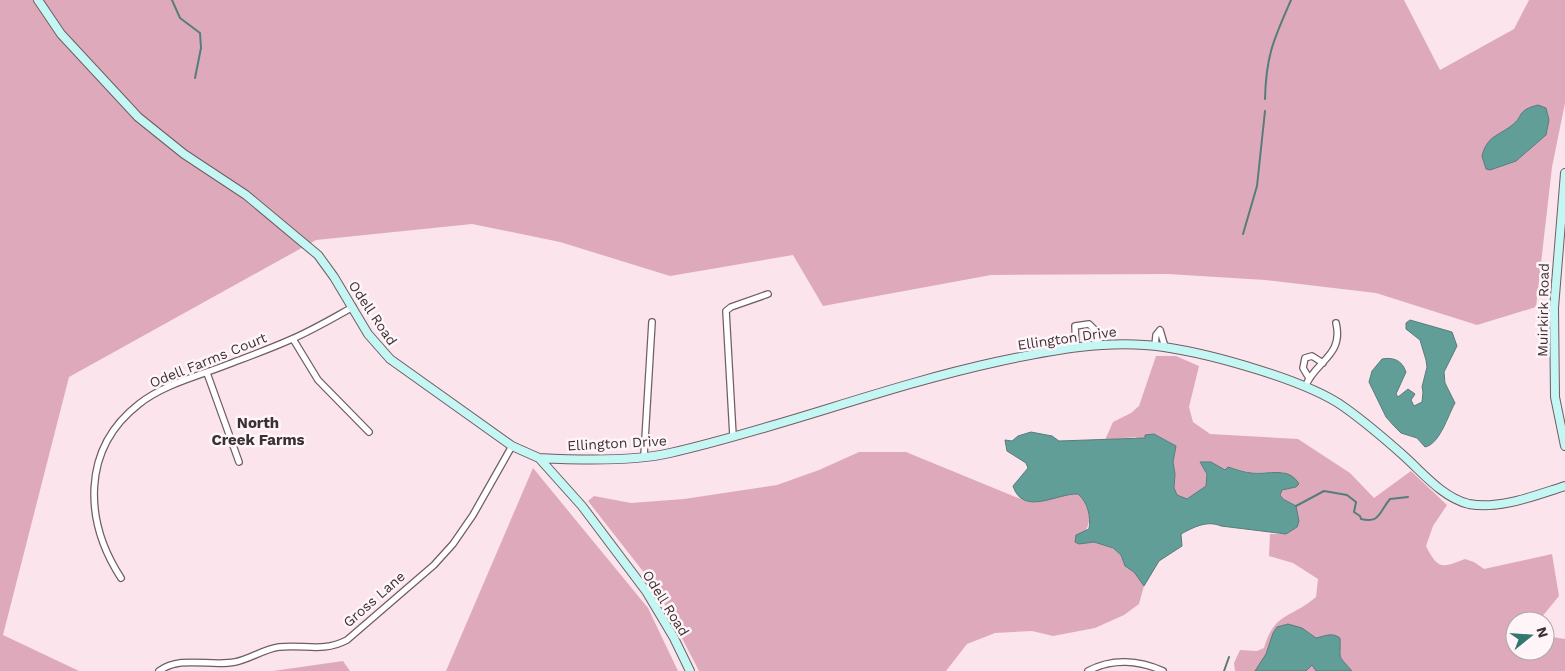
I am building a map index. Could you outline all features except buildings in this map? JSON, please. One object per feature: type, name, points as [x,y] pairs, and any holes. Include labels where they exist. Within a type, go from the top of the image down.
[{"type":"street","name":"Odell Road","points":[[38,0],[61,34],[133,112],[184,154],[241,192],[307,244],[324,262],[368,334],[390,359],[512,446],[539,458],[582,506],[646,591],[674,638],[690,671]]},
{"type":"street","name":"Muirkirk Road","points":[[1565,173],[1556,267],[1555,396],[1565,446]]},
{"type":"street","points":[[1556,267],[1565,267]]},
{"type":"street","points":[[733,436],[726,311],[728,308],[768,294]]},
{"type":"street","name":"Odell Farms Court","points":[[121,578],[104,547],[96,517],[94,477],[102,453],[113,433],[138,405],[163,390],[293,339],[353,307]]},
{"type":"street","points":[[644,456],[652,322]]},
{"type":"street","points":[[1305,387],[1309,378],[1337,344],[1338,332],[1336,323]]},
{"type":"street","points":[[1076,348],[1075,326],[1085,324],[1093,328],[1098,345]]},
{"type":"street","points":[[1155,346],[1156,335],[1160,330],[1165,347]]},
{"type":"street","points":[[293,339],[318,380],[369,432]]},
{"type":"street","name":"Ellington Drive","points":[[539,458],[644,456],[669,453],[806,416],[921,380],[1028,355],[1119,343],[1165,347],[1235,364],[1327,396],[1349,411],[1433,482],[1459,500],[1479,505],[1494,504],[1518,500],[1565,486]]},
{"type":"street","points":[[1309,378],[1303,368],[1304,358],[1312,356],[1323,363]]},
{"type":"street","points":[[208,373],[239,462]]},
{"type":"street","name":"Gross Lane","points":[[159,671],[183,663],[234,662],[279,647],[306,649],[331,647],[347,640],[434,565],[453,544],[473,516],[512,446]]},
{"type":"street","points":[[1088,671],[1117,661],[1145,664],[1163,671]]},
{"type":"shaded area","points":[[0,0],[1404,0],[1440,70],[1514,29],[1529,0],[1565,0],[1565,103],[1552,167],[1536,307],[1477,325],[1376,293],[1265,280],[1168,274],[991,275],[823,306],[793,255],[670,276],[560,242],[472,224],[316,240],[69,377],[3,635],[79,671],[0,671]]},
{"type":"shaded area","points":[[1538,105],[1546,108],[1549,120],[1546,135],[1516,161],[1490,170],[1486,169],[1482,156],[1490,140],[1515,122],[1526,109]]},
{"type":"shaded area","points":[[1410,320],[1452,332],[1457,346],[1444,372],[1445,383],[1455,403],[1435,441],[1425,447],[1417,438],[1401,433],[1386,417],[1369,382],[1372,371],[1382,359],[1390,358],[1397,360],[1406,372],[1396,394],[1398,397],[1408,389],[1415,394],[1411,400],[1414,406],[1422,402],[1422,387],[1427,367],[1426,360],[1420,340],[1406,329],[1406,323]]},
{"type":"shaded area","points":[[1156,356],[1176,356],[1199,366],[1189,407],[1193,422],[1210,434],[1298,439],[1350,473],[1374,498],[1411,471],[1447,505],[1433,526],[1426,546],[1430,554],[1441,565],[1465,559],[1474,562],[1484,569],[1552,554],[1559,596],[1547,611],[1505,611],[1505,661],[1555,661],[1555,637],[1565,639],[1565,671],[1235,671],[1234,663],[1240,650],[1257,651],[1264,648],[1268,636],[1279,622],[1316,597],[1318,579],[1293,563],[1269,556],[1270,534],[1286,534],[1296,506],[1283,499],[1280,495],[1282,490],[1296,487],[1299,484],[1283,472],[1252,473],[1228,467],[1225,470],[1200,463],[1207,474],[1206,486],[1187,499],[1177,495],[1174,488],[1175,474],[1173,462],[1176,446],[1154,434],[1140,439],[1135,437],[1105,440],[1113,422],[1131,413],[1139,406]]},
{"type":"shaded area","points":[[1031,432],[1052,436],[1059,441],[1145,438],[1145,435],[1154,434],[1176,446],[1173,462],[1175,474],[1174,488],[1177,495],[1187,499],[1206,486],[1207,474],[1200,462],[1211,462],[1225,470],[1228,467],[1251,473],[1278,472],[1290,475],[1299,484],[1296,487],[1282,490],[1280,495],[1283,499],[1296,506],[1299,521],[1297,527],[1286,534],[1216,524],[1196,527],[1181,534],[1182,546],[1159,561],[1144,586],[1134,572],[1125,566],[1121,555],[1113,548],[1094,542],[1079,544],[1075,542],[1076,535],[1089,529],[1090,524],[1086,505],[1078,494],[1032,502],[1024,500],[1018,495],[1013,486],[1028,468],[1026,463],[1007,451],[1005,440],[1012,441],[1018,436]]},
{"type":"shaded area","points":[[859,452],[906,452],[1028,502],[1078,494],[1088,505],[1089,512],[1088,525],[1079,544],[1094,542],[1112,548],[1121,555],[1125,566],[1134,572],[1144,586],[1139,604],[1124,615],[1095,628],[1053,636],[1032,631],[995,633],[967,644],[946,671],[699,671],[656,588],[588,501],[594,496],[631,503],[684,499],[777,485],[819,470]]},
{"type":"shaded area","points":[[533,468],[648,608],[678,671],[446,671]]},
{"type":"shaded area","points":[[1288,624],[1302,628],[1316,638],[1331,635],[1340,638],[1340,656],[1352,671],[1316,671],[1312,665],[1306,671],[1255,671],[1266,654],[1277,627]]},
{"type":"shaded area","points":[[343,661],[350,671],[273,671]]},
{"type":"waterway","points":[[172,0],[180,18],[200,33],[201,48],[195,78]]},
{"type":"waterway","points":[[1265,99],[1269,59],[1291,0]]},
{"type":"waterway","points":[[1243,234],[1257,186],[1265,111]]},
{"type":"waterway","points":[[1296,506],[1324,491],[1347,495],[1356,502],[1354,512],[1361,519],[1372,520],[1379,516],[1390,499],[1408,497]]},
{"type":"waterway","points":[[1224,671],[1229,657]]},
{"type":"district","name":"North Creek Farms","points":[[258,432]]}]
